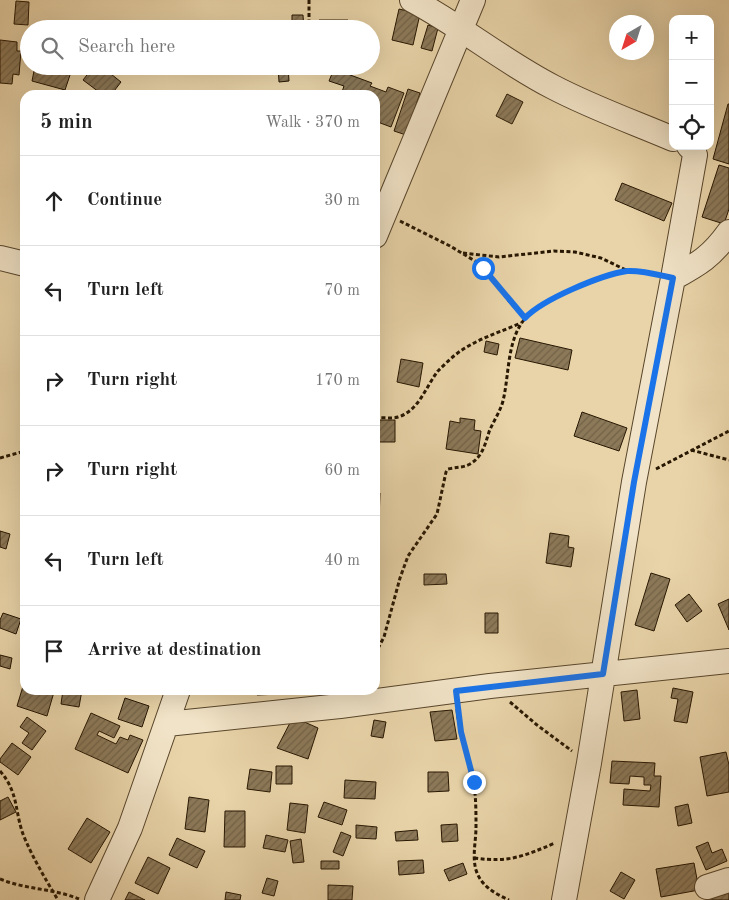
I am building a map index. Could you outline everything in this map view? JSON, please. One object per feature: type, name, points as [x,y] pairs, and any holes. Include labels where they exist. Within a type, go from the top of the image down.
[{"type":"street","points":[[412,0],[494,53],[553,87],[669,137]]},
{"type":"street","points":[[380,224],[473,0]]},
{"type":"street","points":[[564,900],[589,763],[634,482],[695,156],[693,150]]},
{"type":"street","points":[[673,278],[697,265],[708,256],[729,232]]},
{"type":"street","points":[[0,258],[20,263]]},
{"type":"street","points":[[167,724],[330,707],[490,686],[729,661]]},
{"type":"street","points":[[97,900],[130,828],[176,695]]},
{"type":"street","points":[[707,888],[729,880]]},
{"type":"path","points":[[309,0],[309,20]]},
{"type":"path","points":[[385,213],[463,253],[483,268],[525,318]]},
{"type":"path","points":[[463,253],[499,257],[554,251],[575,252],[601,258],[629,271],[673,278]]},
{"type":"path","points":[[380,645],[384,637],[408,556],[437,514],[446,472],[448,469],[463,467],[471,463],[482,452],[503,400],[510,356],[521,323],[544,304],[576,288],[602,276],[629,271]]},
{"type":"path","points":[[380,418],[397,418],[411,410],[437,372],[454,356],[480,339],[521,323]]},
{"type":"path","points":[[634,482],[729,431]]},
{"type":"path","points":[[691,450],[729,460]]},
{"type":"path","points":[[0,458],[20,452]]},
{"type":"path","points":[[490,686],[537,725],[589,763]]},
{"type":"path","points":[[456,691],[461,732],[474,782],[476,807],[474,858],[476,870],[487,888],[509,900]]},
{"type":"path","points":[[0,771],[12,789],[20,827],[25,839],[58,900]]},
{"type":"path","points":[[474,858],[512,859],[576,834]]},
{"type":"path","points":[[0,879],[22,888],[52,890],[81,900]]},
{"type":"building","points":[[16,1],[29,2],[28,20],[20,20],[20,24],[14,24]]},
{"type":"building","points":[[399,9],[420,14],[413,45],[392,40]]},
{"type":"building","points":[[292,15],[303,15],[303,20],[292,20]]},
{"type":"building","points":[[428,25],[438,28],[432,51],[421,48]]},
{"type":"building","points":[[0,40],[17,42],[17,51],[20,51],[19,75],[13,74],[12,84],[0,83]]},
{"type":"building","points":[[33,75],[70,75],[65,90],[32,81]]},
{"type":"building","points":[[87,75],[112,75],[121,82],[115,90],[96,90],[83,80]]},
{"type":"building","points":[[279,75],[289,75],[289,81],[279,82]]},
{"type":"building","points":[[332,75],[350,75],[372,83],[370,86],[386,92],[388,87],[404,93],[391,127],[380,123],[380,90],[343,90],[344,86],[329,81]]},
{"type":"building","points":[[408,89],[420,93],[406,135],[394,131]]},
{"type":"building","points":[[507,94],[523,102],[512,124],[496,116]]},
{"type":"building","points":[[729,104],[729,164],[713,159]]},
{"type":"building","points":[[719,165],[729,168],[729,209],[724,224],[702,217]]},
{"type":"building","points":[[622,183],[672,203],[664,221],[615,200]]},
{"type":"building","points":[[520,338],[572,350],[568,370],[515,358]]},
{"type":"building","points":[[486,341],[499,344],[497,355],[484,352]]},
{"type":"building","points":[[401,359],[423,363],[419,387],[397,382]]},
{"type":"building","points":[[582,412],[627,428],[619,451],[574,436]]},
{"type":"building","points":[[460,418],[475,420],[474,430],[481,431],[478,454],[446,449],[450,421],[460,423]]},
{"type":"building","points":[[380,420],[395,420],[395,442],[380,442]]},
{"type":"building","points":[[0,531],[10,534],[6,549],[0,547]]},
{"type":"building","points":[[550,533],[569,536],[568,547],[574,548],[571,567],[546,563]]},
{"type":"building","points":[[651,573],[670,579],[654,631],[635,625]]},
{"type":"building","points":[[424,574],[446,574],[447,584],[424,585]]},
{"type":"building","points":[[689,594],[702,611],[687,622],[675,605]]},
{"type":"building","points":[[729,599],[729,630],[718,604]]},
{"type":"building","points":[[3,613],[20,619],[16,634],[0,628],[0,620]]},
{"type":"building","points":[[485,613],[498,613],[498,633],[485,633]]},
{"type":"building","points":[[0,655],[12,658],[10,669],[0,666]]},
{"type":"building","points":[[673,688],[693,692],[687,723],[674,721],[678,699],[671,698]]},
{"type":"building","points":[[637,690],[640,719],[624,721],[621,692]]},
{"type":"building","points":[[20,695],[53,695],[47,716],[17,706]]},
{"type":"building","points":[[62,695],[81,695],[79,707],[61,704]]},
{"type":"building","points":[[125,698],[149,706],[142,727],[118,719]]},
{"type":"building","points":[[452,710],[457,739],[435,741],[430,712]]},
{"type":"building","points":[[91,713],[120,726],[114,738],[99,731],[97,735],[116,744],[120,737],[128,740],[130,735],[143,740],[128,773],[75,749]]},
{"type":"building","points":[[27,717],[46,731],[32,750],[22,743],[29,733],[20,727]]},
{"type":"building","points":[[293,717],[318,728],[308,759],[277,748]]},
{"type":"building","points":[[374,720],[386,722],[383,738],[371,736]]},
{"type":"building","points":[[12,743],[31,757],[18,775],[0,762],[0,759]]},
{"type":"building","points":[[726,752],[729,765],[729,792],[707,796],[700,757]]},
{"type":"building","points":[[612,761],[655,763],[654,776],[661,776],[659,807],[623,805],[624,789],[650,791],[651,785],[644,785],[644,777],[630,776],[629,784],[610,783]]},
{"type":"building","points":[[276,766],[292,766],[292,784],[276,784]]},
{"type":"building","points":[[250,769],[272,772],[270,792],[247,789]]},
{"type":"building","points":[[428,772],[448,772],[449,791],[428,792]]},
{"type":"building","points":[[345,780],[376,782],[375,799],[344,798]]},
{"type":"building","points":[[8,797],[16,812],[0,820],[0,801]]},
{"type":"building","points":[[189,797],[209,800],[205,832],[185,829]]},
{"type":"building","points":[[324,802],[347,810],[342,825],[318,817]]},
{"type":"building","points":[[290,803],[308,805],[305,833],[287,830]]},
{"type":"building","points":[[688,804],[692,823],[678,826],[675,807]]},
{"type":"building","points":[[225,811],[245,811],[245,847],[224,847]]},
{"type":"building","points":[[87,818],[110,832],[91,863],[68,849]]},
{"type":"building","points":[[457,824],[458,841],[442,842],[441,825]]},
{"type":"building","points":[[356,825],[377,827],[376,839],[356,838]]},
{"type":"building","points":[[417,830],[418,840],[396,841],[395,832]]},
{"type":"building","points":[[341,832],[351,836],[343,856],[333,852]]},
{"type":"building","points":[[266,835],[288,840],[285,852],[263,848]]},
{"type":"building","points":[[177,838],[205,851],[197,868],[169,855]]},
{"type":"building","points":[[301,839],[304,862],[293,863],[290,841]]},
{"type":"building","points":[[708,842],[712,853],[722,849],[727,861],[706,870],[696,847]]},
{"type":"building","points":[[148,857],[170,868],[158,894],[135,883]]},
{"type":"building","points":[[423,860],[424,873],[399,875],[398,861]]},
{"type":"building","points":[[321,861],[339,861],[339,869],[321,869]]},
{"type":"building","points":[[463,863],[467,874],[449,881],[444,870]]},
{"type":"building","points":[[694,863],[699,890],[661,897],[656,869]]},
{"type":"building","points":[[621,872],[635,880],[624,899],[610,891]]},
{"type":"building","points":[[267,878],[278,881],[274,896],[262,893]]},
{"type":"building","points":[[328,885],[353,886],[352,900],[328,900]]},
{"type":"building","points":[[729,891],[729,900],[709,900],[708,894]]},
{"type":"building","points":[[129,892],[145,900],[125,900]]},
{"type":"building","points":[[226,892],[241,895],[240,900],[225,900]]},
{"type":"route","points":[[474,782],[457,715],[456,691],[603,674],[634,482],[673,278],[629,271],[602,276],[544,304],[525,318],[483,268]]}]
